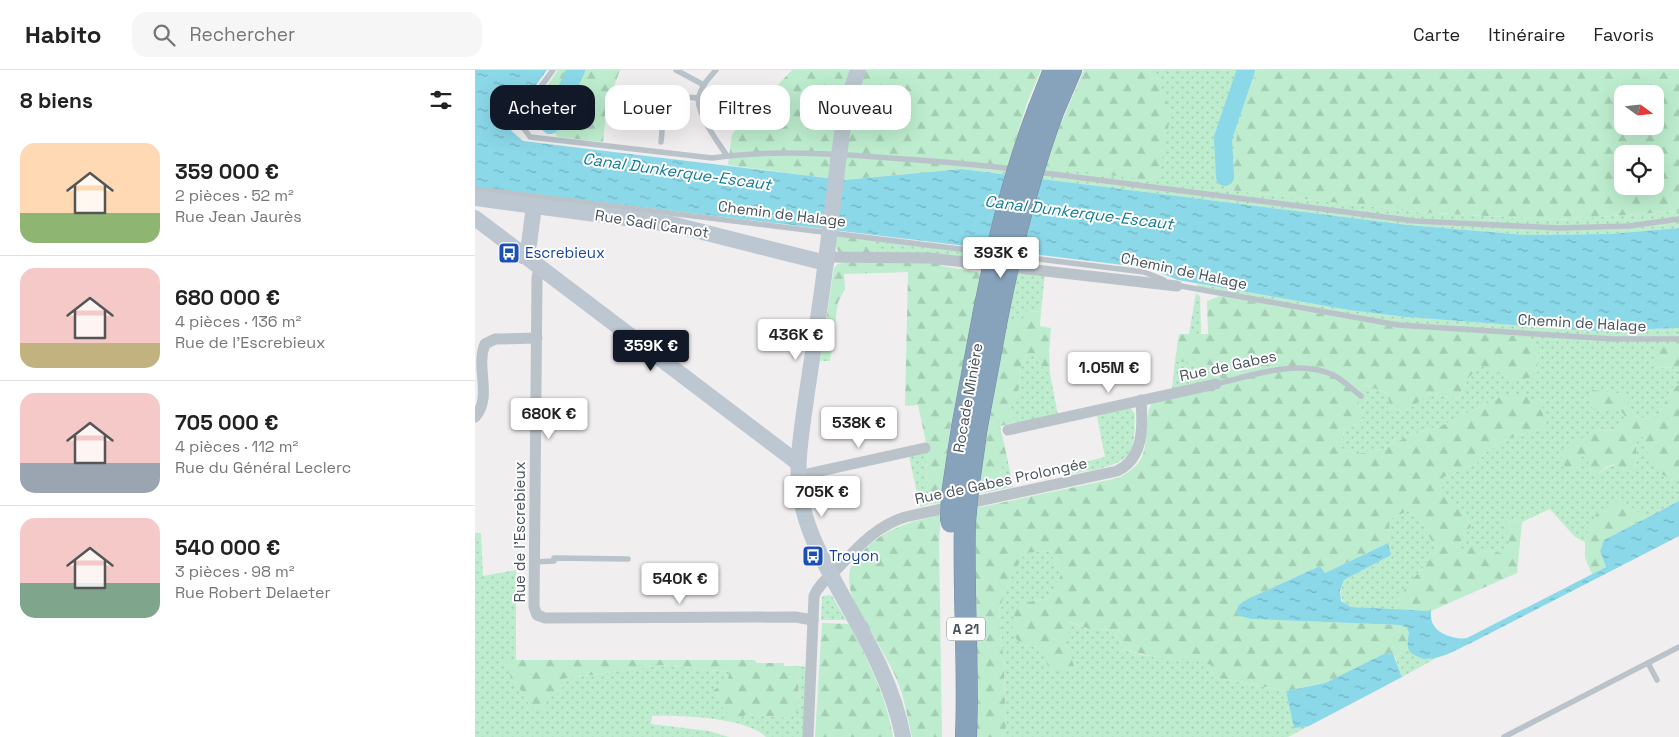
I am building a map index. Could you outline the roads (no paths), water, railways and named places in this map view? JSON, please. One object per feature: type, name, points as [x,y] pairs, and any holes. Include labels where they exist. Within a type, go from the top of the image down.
[{"type":"highway","name":"Rocade Minière","points":[[1046,110],[1055,70]]},
{"type":"highway","name":"Rocade Minière","points":[[952,737],[962,427],[990,317],[1008,201],[1026,141],[1071,70]]},
{"type":"highway","name":"Rocade Minière","points":[[958,522],[964,575],[967,695],[966,737]]},
{"type":"street","points":[[858,70],[847,107],[839,158],[798,470],[806,520],[820,554],[886,680],[903,737]]},
{"type":"street","name":"Rue Sadi Carnot","points":[[475,198],[671,224],[826,257]]},
{"type":"street","points":[[523,256],[529,244],[534,206]]},
{"type":"street","points":[[481,223],[798,470],[925,448]]},
{"type":"street","points":[[826,257],[929,258],[1177,286]]},
{"type":"street","name":"Rue de l'Escrebieux","points":[[539,268],[537,278],[534,562],[534,607],[537,615],[545,618],[795,617],[813,620]]},
{"type":"street","points":[[475,417],[482,404],[482,356],[485,344],[495,339],[537,338]]},
{"type":"street","name":"Rue de Gabes","points":[[1008,430],[1216,384]]},
{"type":"street","name":"Rue de Gabes Prolongée","points":[[807,737],[814,602],[816,592],[831,574],[874,533],[899,519],[1117,471],[1126,467],[1131,462],[1140,442],[1141,400]]},
{"type":"lane","points":[[553,70],[517,119],[530,137],[712,158],[819,153],[839,158],[964,163],[1415,221],[1558,228],[1629,226],[1679,219]]},
{"type":"lane","points":[[676,70],[704,85],[717,70]]},
{"type":"lane","points":[[700,94],[698,98],[701,113],[727,156]]},
{"type":"lane","points":[[661,142],[665,105],[672,99],[682,96],[698,98]]},
{"type":"lane","name":"Chemin de Halage","points":[[475,189],[1144,272],[1177,286],[1398,325],[1613,339],[1679,339]]},
{"type":"lane","name":"Rue de Gabes","points":[[1216,384],[1284,369],[1305,367],[1334,375],[1361,396]]},
{"type":"lane","points":[[534,562],[554,561],[554,558],[628,559]]},
{"type":"lane","points":[[1504,737],[1679,647]]},
{"type":"lane","points":[[1648,663],[1657,680]]},
{"type":"water","name":"Canal Dunkerque-Escaut","points":[[475,70],[547,70],[536,85],[490,85],[490,130],[511,130],[523,141],[844,180],[962,169],[1408,225],[1526,235],[1609,234],[1679,228],[1679,328],[1595,331],[1406,317],[1349,310],[1178,280],[1148,268],[475,187]]},
{"type":"water","points":[[1679,501],[1679,536],[1471,643],[1437,658],[1423,658],[1412,654],[1408,649],[1409,633],[1407,628],[1400,625],[1251,619],[1237,615],[1238,606],[1250,598],[1320,566],[1325,573],[1388,543],[1391,555],[1344,580],[1340,591],[1341,601],[1351,607],[1431,611],[1432,623],[1443,634],[1467,638],[1606,567],[1600,551],[1604,540]]},
{"type":"water","points":[[1386,653],[1393,654],[1402,677],[1309,726],[1294,728],[1286,691],[1325,683]]},
{"type":"waterway","points":[[569,85],[576,70]]},
{"type":"waterway","points":[[1225,177],[1223,138],[1246,70]]},
{"type":"place","name":"Escrebieux","points":[[509,253]]},
{"type":"place","name":"Troyon","points":[[813,556]]}]
